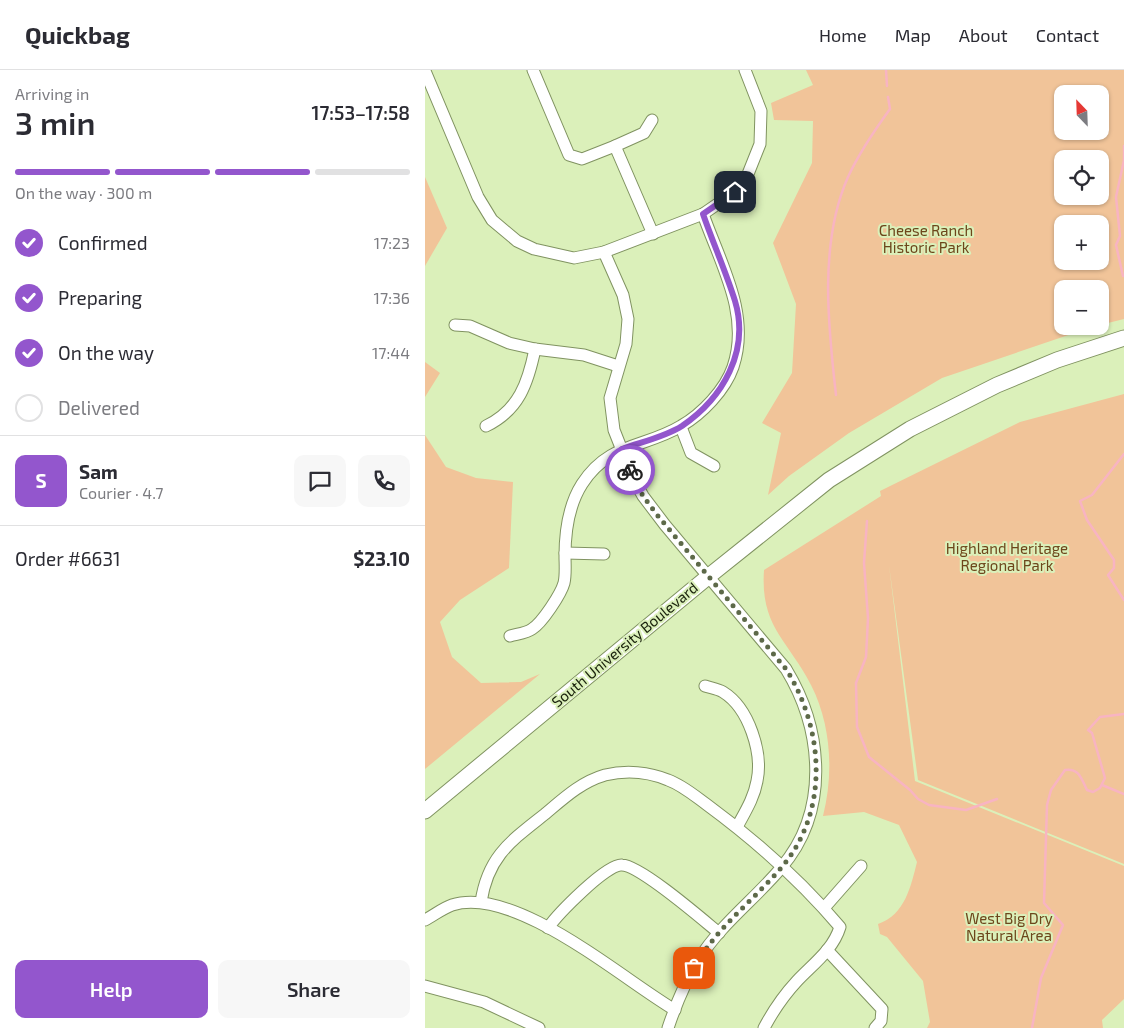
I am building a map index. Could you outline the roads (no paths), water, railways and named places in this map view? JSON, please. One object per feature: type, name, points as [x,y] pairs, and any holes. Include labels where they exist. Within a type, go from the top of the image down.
[{"type":"main road","name":"South University Boulevard","points":[[425,812],[709,576],[829,480],[910,429],[997,384],[1057,360],[1124,338]]},
{"type":"street","points":[[533,70],[569,155],[582,159],[615,146],[644,133],[652,120]]},
{"type":"street","points":[[425,71],[478,197],[493,220],[517,241],[533,249],[574,258],[604,252],[703,214],[735,192],[748,174],[760,144],[761,111],[745,70]]},
{"type":"street","points":[[615,146],[653,234]]},
{"type":"street","points":[[510,636],[532,629],[553,605],[565,582],[565,528],[570,509],[581,484],[598,463],[622,449],[681,427],[718,393],[733,368],[739,332],[735,302],[703,214]]},
{"type":"street","points":[[604,252],[623,295],[629,319],[626,344],[610,398],[614,430],[643,496],[786,669],[796,685],[813,731],[817,766],[814,796],[808,820],[799,840],[782,867],[719,933],[700,958],[682,990],[668,1028]]},
{"type":"street","points":[[455,325],[470,326],[509,343],[535,349],[584,355],[618,366]]},
{"type":"street","points":[[486,426],[501,419],[518,398],[528,381],[535,349]]},
{"type":"street","points":[[681,427],[691,453],[714,466]]},
{"type":"street","points":[[565,553],[604,554]]},
{"type":"street","points":[[705,686],[723,692],[733,702],[747,721],[756,743],[758,779],[751,800],[737,827]]},
{"type":"street","points":[[481,902],[489,870],[506,845],[580,786],[606,775],[635,772],[653,774],[671,780],[737,827],[782,867],[824,908],[840,927],[836,940],[795,982],[772,1012],[764,1028]]},
{"type":"street","points":[[548,928],[570,902],[611,868],[621,864],[631,868],[665,890],[719,933]]},
{"type":"street","points":[[824,908],[861,866]]},
{"type":"street","points":[[425,920],[452,905],[481,902],[497,905],[548,928],[599,957],[675,1010]]},
{"type":"street","points":[[827,950],[882,1009],[881,1021],[875,1028]]},
{"type":"street","points":[[425,986],[484,1002],[539,1028]]},
{"type":"waterway","points":[[886,70],[887,86]]},
{"type":"waterway","points":[[836,395],[830,341],[828,284],[829,256],[833,229],[839,202],[848,177],[867,142],[890,109],[888,97]]},
{"type":"waterway","points":[[1123,276],[1116,245],[1120,236],[1116,197],[1124,160],[1124,146]]},
{"type":"waterway","points":[[1124,454],[1092,495],[1080,501],[1087,520],[1114,560],[1114,568],[1108,575],[1124,600]]},
{"type":"waterway","points":[[867,521],[864,563],[868,618],[866,657],[856,683],[857,727],[869,757],[910,790],[918,799],[929,805],[966,810],[997,799]]},
{"type":"waterway","points":[[1032,1028],[1041,978],[1063,925],[1044,903],[1047,805],[1051,790],[1065,770],[1077,772],[1087,790],[1093,792],[1100,788],[1105,778],[1092,733],[1088,730],[1100,717],[1124,714]]},
{"type":"waterway","points":[[1102,785],[1124,794]]},
{"type":"park label","name":"Cheese Ranch Historic Park","points":[[926,240]]},
{"type":"park label","name":"Highland Heritage Regional Park","points":[[1007,558]]},
{"type":"park label","name":"West Big Dry Natural Area","points":[[1009,928]]}]
